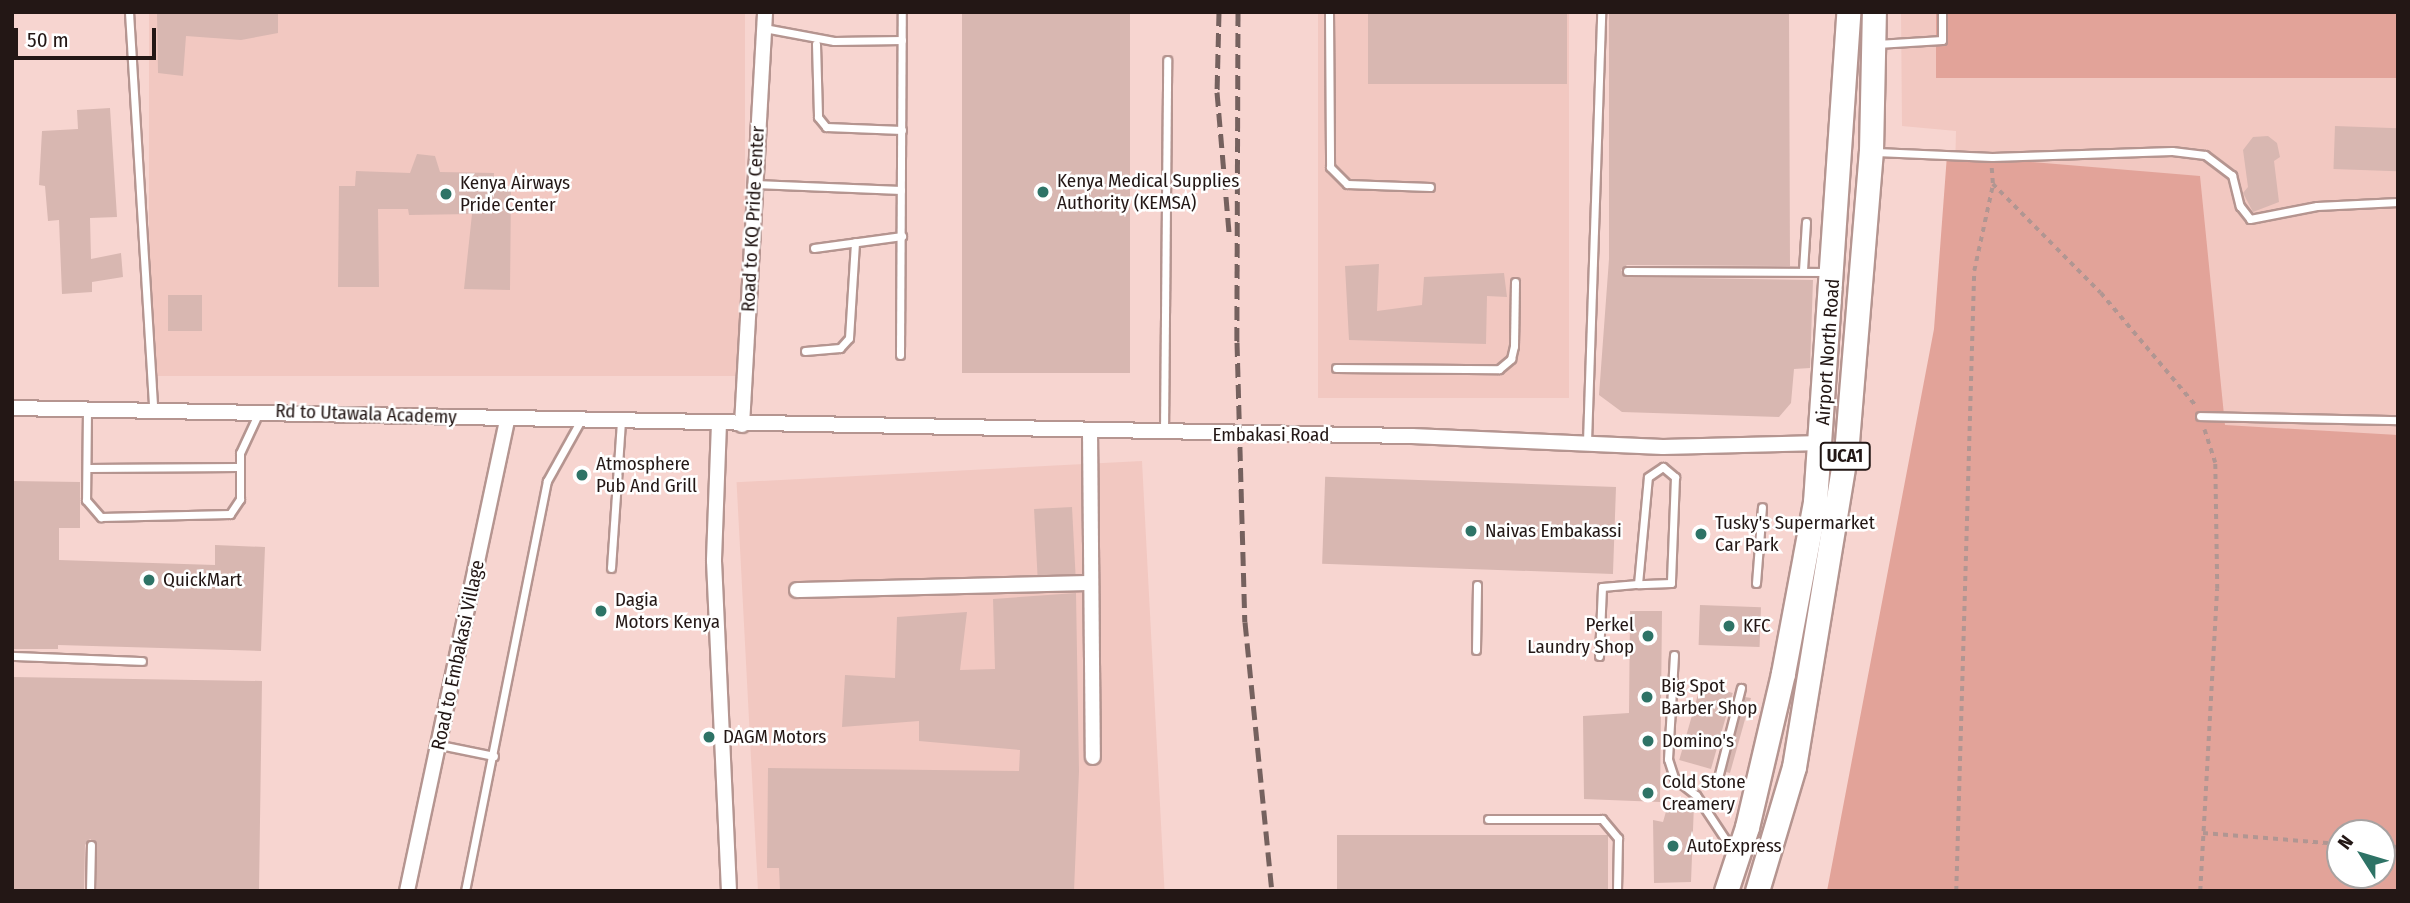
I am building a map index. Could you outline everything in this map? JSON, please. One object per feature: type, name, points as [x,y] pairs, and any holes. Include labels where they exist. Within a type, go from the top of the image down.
[{"type":"main road","name":"Airport North Road","points":[[1726,891],[1783,673],[1822,443],[1848,12]]},
{"type":"main road","name":"Airport North Road","points":[[1757,891],[1794,767],[1832,547],[1859,330],[1871,151],[1874,12]]},
{"type":"street","name":"Road to KQ Pride Center","points":[[742,425],[765,12]]},
{"type":"street","name":"Rd to Utawala Academy","points":[[12,408],[260,411],[719,423]]},
{"type":"street","name":"Road to Embakasi Village","points":[[407,891],[507,419]]},
{"type":"street","name":"Embakasi Road","points":[[719,423],[1587,442],[1663,447],[1822,443]]},
{"type":"street","points":[[719,423],[714,561],[729,891]]},
{"type":"street","points":[[1090,430],[1093,757]]},
{"type":"street","points":[[797,590],[1091,583]]},
{"type":"lane","points":[[129,12],[153,410]]},
{"type":"lane","points":[[900,355],[902,12]]},
{"type":"lane","points":[[1329,12],[1330,167],[1347,184],[1430,187]]},
{"type":"lane","points":[[1587,442],[1601,12]]},
{"type":"lane","points":[[1873,44],[1942,40],[1942,12]]},
{"type":"lane","points":[[764,28],[834,41],[902,40]]},
{"type":"lane","points":[[816,44],[818,117],[826,127],[902,130]]},
{"type":"lane","points":[[1164,432],[1167,60]]},
{"type":"lane","points":[[1871,151],[1992,157],[2172,150],[2205,155],[2232,175],[2240,206],[2250,219],[2317,206],[2398,202]]},
{"type":"lane","points":[[755,184],[901,190]]},
{"type":"lane","points":[[1803,270],[1806,222]]},
{"type":"lane","points":[[814,248],[902,236]]},
{"type":"lane","points":[[805,351],[840,348],[849,338],[855,242]]},
{"type":"lane","points":[[1626,271],[1803,270],[1834,273]]},
{"type":"lane","points":[[1336,368],[1499,369],[1511,359],[1514,346],[1515,282]]},
{"type":"lane","points":[[87,409],[86,500],[101,517],[223,516],[240,499],[238,467],[260,411]]},
{"type":"lane","points":[[2200,416],[2398,421]]},
{"type":"lane","points":[[466,891],[547,481],[581,420]]},
{"type":"lane","points":[[611,568],[621,421]]},
{"type":"lane","points":[[1663,447],[1663,467]]},
{"type":"lane","points":[[87,468],[238,467]]},
{"type":"lane","points":[[1599,656],[1602,587],[1671,583],[1675,477],[1663,467]]},
{"type":"lane","points":[[1637,584],[1648,477],[1663,467]]},
{"type":"lane","points":[[1756,583],[1762,507]]},
{"type":"lane","points":[[1476,650],[1477,585]]},
{"type":"lane","points":[[1674,655],[1668,759],[1674,778],[1696,795],[1737,857]]},
{"type":"lane","points":[[12,656],[142,661]]},
{"type":"lane","points":[[1718,778],[1741,688]]},
{"type":"lane","points":[[440,745],[494,755]]},
{"type":"lane","points":[[1489,819],[1602,819],[1618,838],[1617,891]]},
{"type":"lane","points":[[90,891],[91,845]]},
{"type":"path","points":[[1956,891],[1974,271],[1993,184],[1992,157]]},
{"type":"path","points":[[1993,184],[2109,303],[2194,398],[2215,463],[2217,589],[2200,891]]},
{"type":"path","points":[[2203,833],[2326,843]]},
{"type":"shaded area","name":"Kenya Airways Pride Center","points":[[149,12],[745,12],[745,376],[149,376]]},
{"type":"shaded area","points":[[1318,12],[1569,12],[1569,398],[1318,398]]},
{"type":"shaded area","points":[[1901,12],[2398,12],[2398,891],[1937,891],[1956,131],[1902,126]]},
{"type":"shaded area","points":[[1936,12],[2398,12],[2398,78],[1936,78]]},
{"type":"shaded area","points":[[1947,155],[2200,176],[2225,425],[2398,435],[2398,891],[1827,891],[1934,329]]},
{"type":"shaded area","points":[[1142,461],[1165,891],[758,891],[737,482]]},
{"type":"building","points":[[157,12],[278,12],[278,33],[241,40],[186,36],[183,76],[158,73]]},
{"type":"building","name":"Kenya Medical Supplies Authority (KEMSA)","points":[[962,12],[1130,12],[1130,373],[962,373]]},
{"type":"building","points":[[1368,12],[1567,12],[1567,84],[1368,84]]},
{"type":"building","points":[[1609,12],[1789,12],[1790,266],[1627,265],[1621,270],[1627,277],[1813,280],[1810,368],[1794,369],[1791,403],[1779,417],[1622,412],[1599,395],[1609,259]]},
{"type":"building","points":[[110,108],[117,217],[90,218],[91,259],[121,253],[123,277],[92,282],[92,292],[62,294],[59,220],[48,221],[45,186],[39,185],[42,131],[78,129],[77,110]]},
{"type":"building","points":[[2335,126],[2398,128],[2396,171],[2333,169]]},
{"type":"building","points":[[2268,136],[2277,143],[2280,157],[2274,161],[2279,202],[2253,212],[2243,193],[2248,187],[2243,150],[2253,137]]},
{"type":"building","points":[[417,154],[435,156],[440,172],[494,173],[493,189],[511,189],[510,290],[464,289],[472,214],[409,215],[408,209],[378,209],[379,287],[338,287],[339,186],[355,186],[356,171],[410,173]]},
{"type":"building","points":[[1379,264],[1377,311],[1422,305],[1424,277],[1504,273],[1507,297],[1487,296],[1486,344],[1349,340],[1345,266]]},
{"type":"building","points":[[168,295],[202,295],[202,331],[168,331]]},
{"type":"building","name":"Naivas Embakassi","points":[[1325,477],[1616,487],[1613,574],[1322,564]]},
{"type":"building","points":[[12,481],[80,482],[80,528],[59,528],[59,560],[215,565],[215,545],[265,547],[261,651],[58,645],[58,649],[12,649]]},
{"type":"building","points":[[1072,507],[1076,574],[1038,576],[1034,509]]},
{"type":"building","points":[[1076,593],[1079,771],[1074,891],[780,891],[779,868],[767,868],[768,768],[1019,771],[1020,750],[919,741],[919,721],[842,727],[845,675],[895,678],[897,617],[967,612],[960,670],[995,669],[993,599]]},
{"type":"building","name":"KFC","points":[[1700,605],[1761,607],[1760,647],[1699,645]]},
{"type":"building","points":[[1630,611],[1662,611],[1660,802],[1584,799],[1583,716],[1629,713]]},
{"type":"building","points":[[12,677],[262,681],[259,891],[96,891],[97,844],[90,839],[85,845],[84,891],[12,891]]},
{"type":"building","points":[[1701,684],[1733,693],[1711,769],[1679,760]]},
{"type":"building","points":[[1745,697],[1751,698],[1730,773],[1726,772]]},
{"type":"building","name":"AutoExpress","points":[[1694,804],[1691,882],[1654,883],[1653,820],[1663,822],[1667,808]]},
{"type":"building","points":[[1337,835],[1608,835],[1608,891],[1337,891]]},
{"type":"railway","points":[[1219,12],[1217,92],[1229,233]]},
{"type":"railway","points":[[1238,12],[1237,342],[1245,622],[1272,891]]},
{"type":"place","name":"Kenya Medical Supplies Authority (KEMSA)","points":[[1043,192]]},
{"type":"place","name":"Kenya Airways Pride Center","points":[[446,194]]},
{"type":"place","name":"Atmosphere Pub And Grill","points":[[582,475]]},
{"type":"place","name":"Naivas Embakassi","points":[[1471,531]]},
{"type":"place","name":"Tusky's Supermarket Car Park","points":[[1701,534]]},
{"type":"place","name":"QuickMart","points":[[149,580]]},
{"type":"place","name":"Dagia Motors Kenya","points":[[601,611]]},
{"type":"place","name":"KFC","points":[[1729,626]]},
{"type":"place","name":"Perkel Laundry Shop","points":[[1648,636]]},
{"type":"place","name":"Big Spot Barber Shop","points":[[1647,697]]},
{"type":"place","name":"DAGM Motors","points":[[709,737]]},
{"type":"place","name":"Domino's","points":[[1648,741]]},
{"type":"place","name":"Cold Stone Creamery","points":[[1648,793]]},
{"type":"place","name":"AutoExpress","points":[[1673,846]]}]
